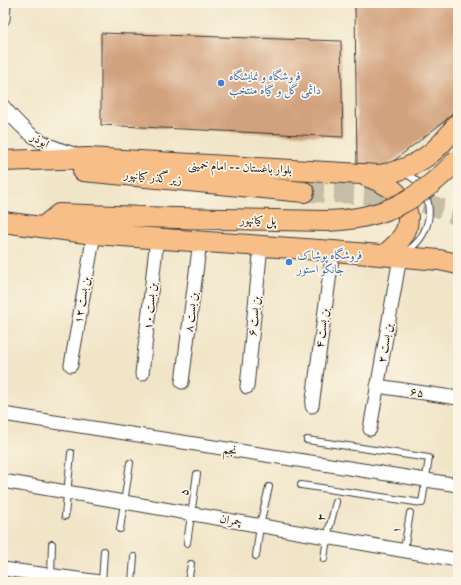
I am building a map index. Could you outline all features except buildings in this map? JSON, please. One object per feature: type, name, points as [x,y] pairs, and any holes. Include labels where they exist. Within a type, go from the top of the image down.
[{"type":"main road","name":"بلوار باغستان -- امام خمینی","points":[[3,161],[88,158],[379,174],[400,172],[427,157],[444,141],[458,123]]},
{"type":"main road","name":"پل کیانپور","points":[[43,227],[59,214],[174,218],[327,221],[350,220],[372,216],[400,206],[432,185],[458,159]]},
{"type":"main road","name":"زیر گذر کیانپور","points":[[3,161],[304,192]]},
{"type":"main road","points":[[356,173],[390,187],[405,203],[408,224],[393,256]]},
{"type":"main road","points":[[3,222],[94,234],[261,245],[439,260],[458,264]]},
{"type":"street","points":[[3,19],[4,3]]},
{"type":"street","name":"ابوذر","points":[[3,106],[20,127],[37,140],[57,149],[88,158]]},
{"type":"street","name":"بن بست ۱۲","points":[[71,365],[94,234]]},
{"type":"street","name":"بن بست ۱۰","points":[[142,374],[157,238]]},
{"type":"street","name":"بن بست ۸","points":[[182,382],[200,241]]},
{"type":"street","name":"بن بست ۶","points":[[247,387],[261,245]]},
{"type":"street","name":"بن بست ۴","points":[[312,406],[333,251]]},
{"type":"street","name":"بن بست ۲","points":[[370,429],[377,386],[393,256]]},
{"type":"street","name":"۶۵","points":[[377,386],[458,398]]},
{"type":"street","name":"نجم","points":[[3,414],[458,485]]},
{"type":"street","name":"چمران","points":[[3,481],[327,536],[458,560]]},
{"type":"street","points":[[3,569],[101,582]]},
{"type":"lane","points":[[393,256],[417,244],[424,234],[430,215],[427,198],[421,186],[409,175],[400,172]]},
{"type":"lane","points":[[301,485],[422,503],[428,458],[307,440]]},
{"type":"lane","points":[[65,516],[71,453]]},
{"type":"lane","points":[[120,529],[130,463]]},
{"type":"lane","name":"۵","points":[[188,543],[197,474]]},
{"type":"lane","points":[[256,556],[260,525],[269,487]]},
{"type":"lane","name":"۳","points":[[324,559],[327,536],[336,502]]},
{"type":"lane","name":"۱","points":[[404,550],[410,513]]},
{"type":"lane","points":[[51,575],[52,544]]},
{"type":"lane","points":[[101,582],[104,552]]},
{"type":"lane","points":[[132,582],[134,557]]},
{"type":"lane","points":[[188,582],[191,564]]},
{"type":"tunnel","points":[[304,192],[363,194],[402,198],[440,208],[458,216]]},
{"type":"place","name":"فروشگاه و نمایشگاه دائمی گل و گیاه منتخب","points":[[221,83]]},
{"type":"place","name":"فروشگاه پوشاک جانکو استور","points":[[289,262]]}]
